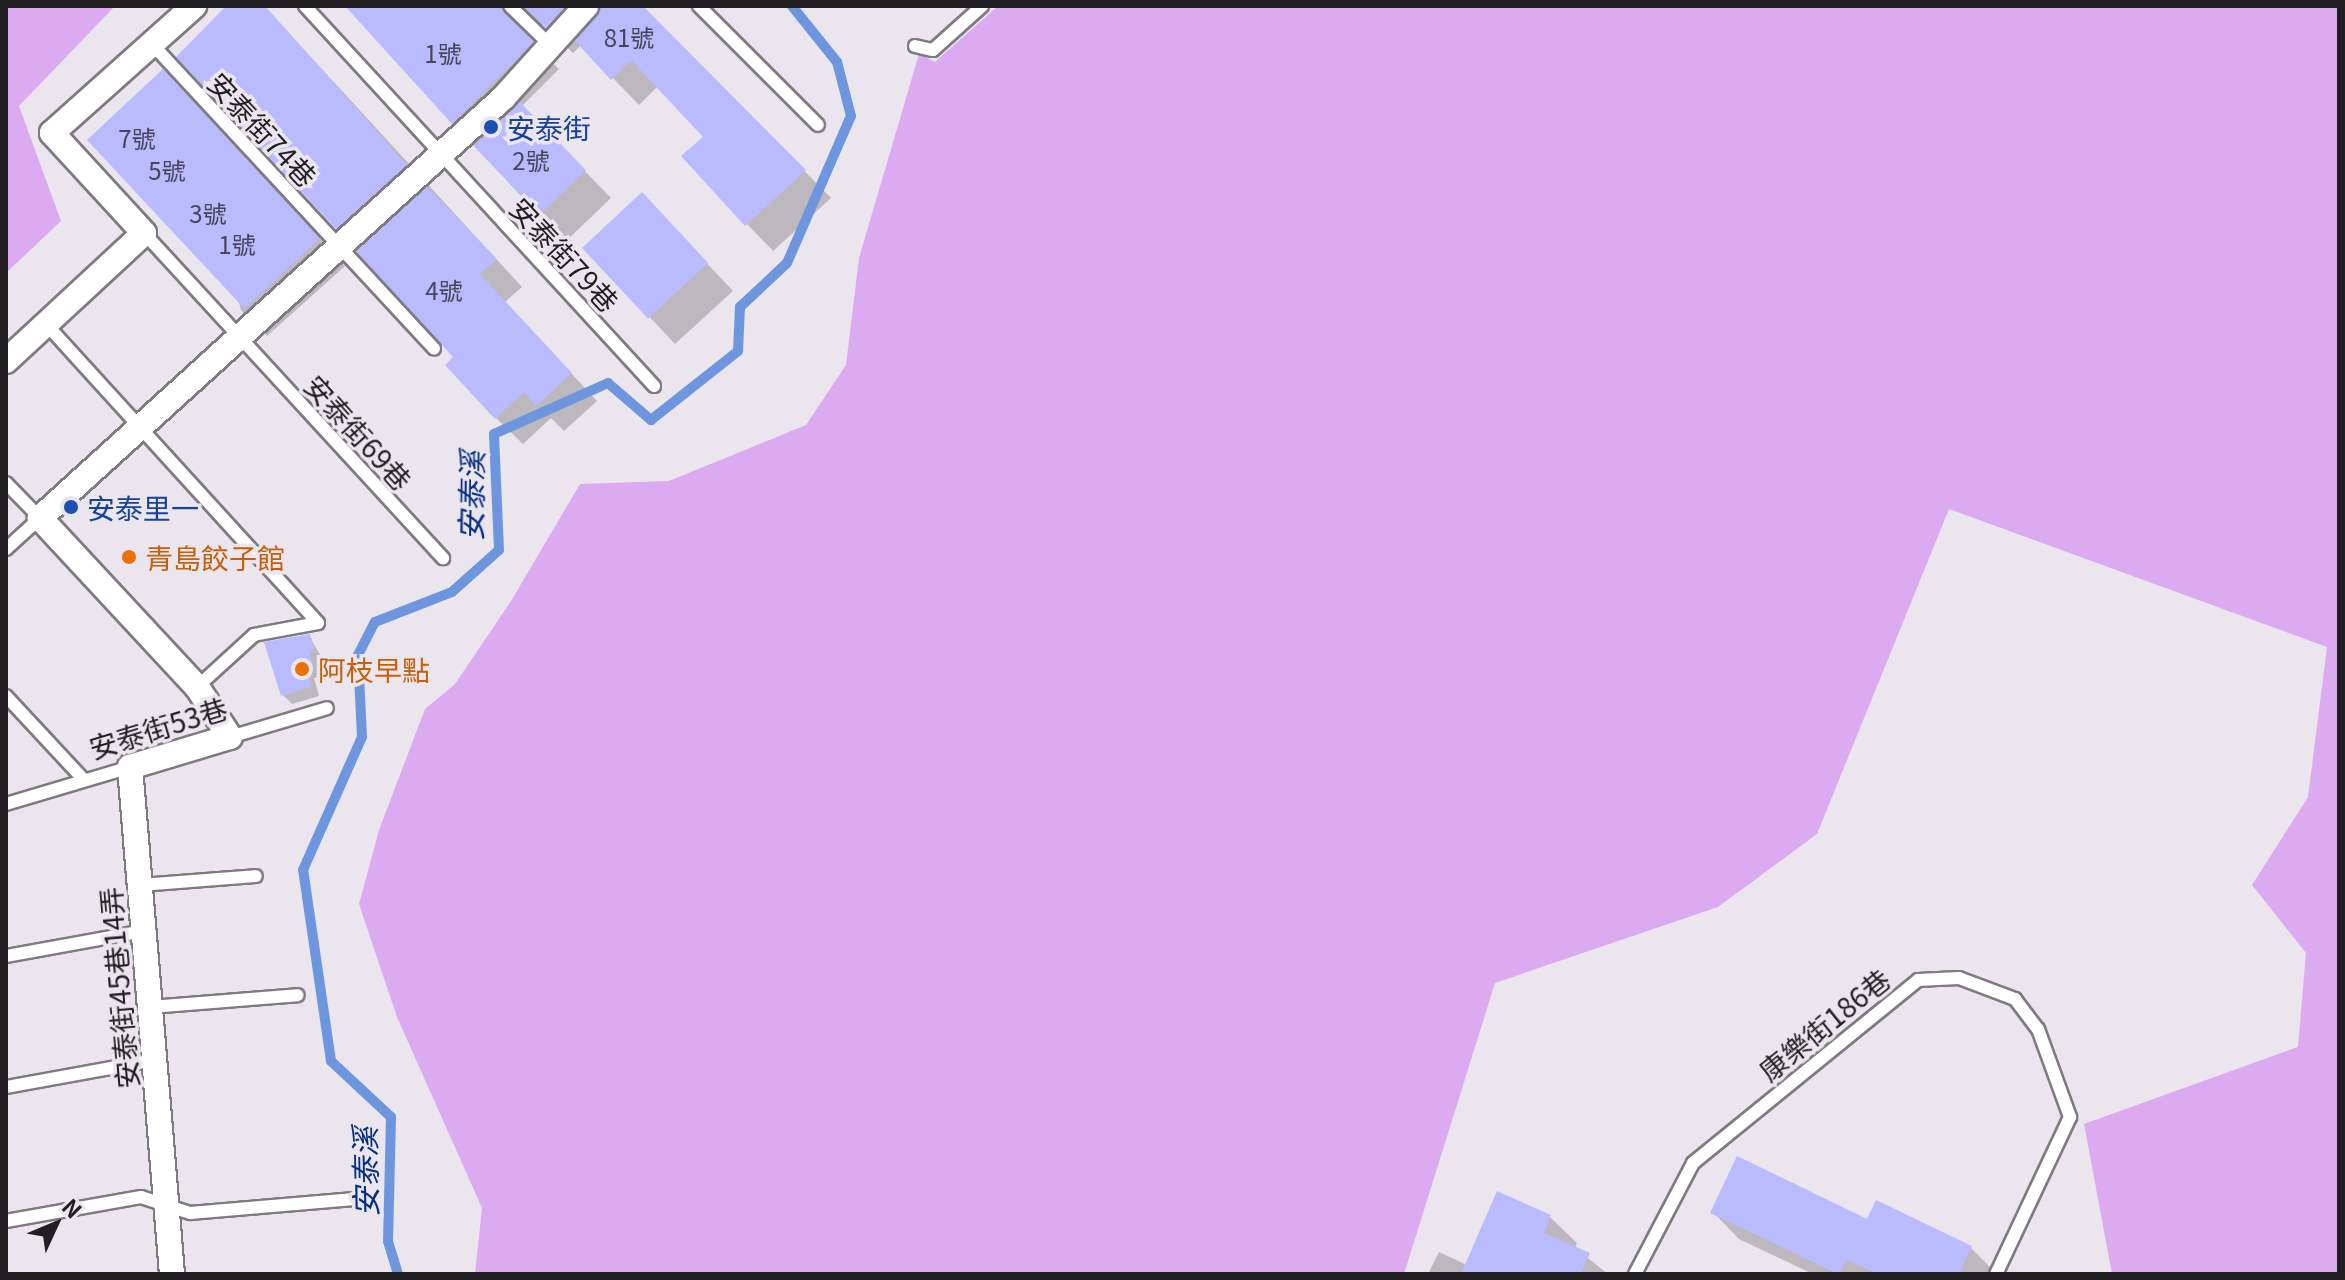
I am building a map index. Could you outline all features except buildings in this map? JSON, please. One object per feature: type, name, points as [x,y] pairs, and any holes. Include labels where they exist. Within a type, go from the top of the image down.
[{"type":"street","points":[[6,361],[144,233],[52,133],[194,6]]},
{"type":"street","points":[[230,737],[197,687],[40,518],[503,98],[548,43],[586,6]]},
{"type":"street","name":"安泰街53巷","points":[[130,767],[230,737]]},
{"type":"street","name":"安泰街45巷14弄","points":[[130,767],[172,1274]]},
{"type":"lane","name":"安泰街79巷","points":[[305,6],[654,386]]},
{"type":"lane","points":[[510,6],[548,43]]},
{"type":"lane","points":[[699,6],[818,125]]},
{"type":"lane","points":[[915,46],[933,50],[982,6]]},
{"type":"lane","name":"安泰街74巷","points":[[152,44],[434,349]]},
{"type":"lane","name":"安泰街69巷","points":[[144,233],[443,558]]},
{"type":"lane","points":[[46,324],[318,623],[254,635],[197,687]]},
{"type":"lane","points":[[6,483],[40,518],[6,549]]},
{"type":"lane","points":[[6,696],[84,780]]},
{"type":"lane","name":"安泰街53巷","points":[[230,737],[327,708]]},
{"type":"lane","name":"安泰街53巷","points":[[6,804],[130,767]]},
{"type":"lane","points":[[140,885],[256,876]]},
{"type":"lane","points":[[6,956],[143,931]]},
{"type":"lane","name":"康樂街186巷","points":[[1635,1274],[1693,1163],[1918,980],[1959,978],[2015,999],[2038,1029],[2070,1117],[1996,1274]]},
{"type":"lane","points":[[150,1007],[298,995]]},
{"type":"lane","points":[[6,1087],[154,1060]]},
{"type":"lane","points":[[6,1221],[141,1197],[190,1213],[354,1199]]},
{"type":"shaded area","points":[[6,6],[115,6],[19,106],[61,221],[6,273]]},
{"type":"shaded area","points":[[998,6],[2339,6],[2339,1274],[2112,1274],[2084,1124],[2298,1047],[2306,953],[2252,885],[2308,797],[2327,647],[1949,509],[1817,834],[1718,907],[1495,983],[1404,1274],[475,1274],[482,1208],[397,1017],[359,904],[379,830],[425,709],[455,684],[511,601],[580,484],[669,481],[806,425],[846,365],[859,258],[919,54],[935,62]]},
{"type":"waterway","name":"安泰溪","points":[[398,1274],[388,1241],[391,1117],[331,1061],[303,870],[362,737],[358,655],[375,622],[452,592],[499,550],[494,434],[608,383],[651,420],[738,351],[740,307],[787,263],[851,116],[837,62],[792,6]]},
{"type":"place","name":"安泰街","points":[[491,127]]},
{"type":"place","name":"安泰里一","points":[[71,507]]},
{"type":"place","name":"青島餃子館","points":[[129,557]]},
{"type":"place","name":"阿枝早點","points":[[302,669]]}]
